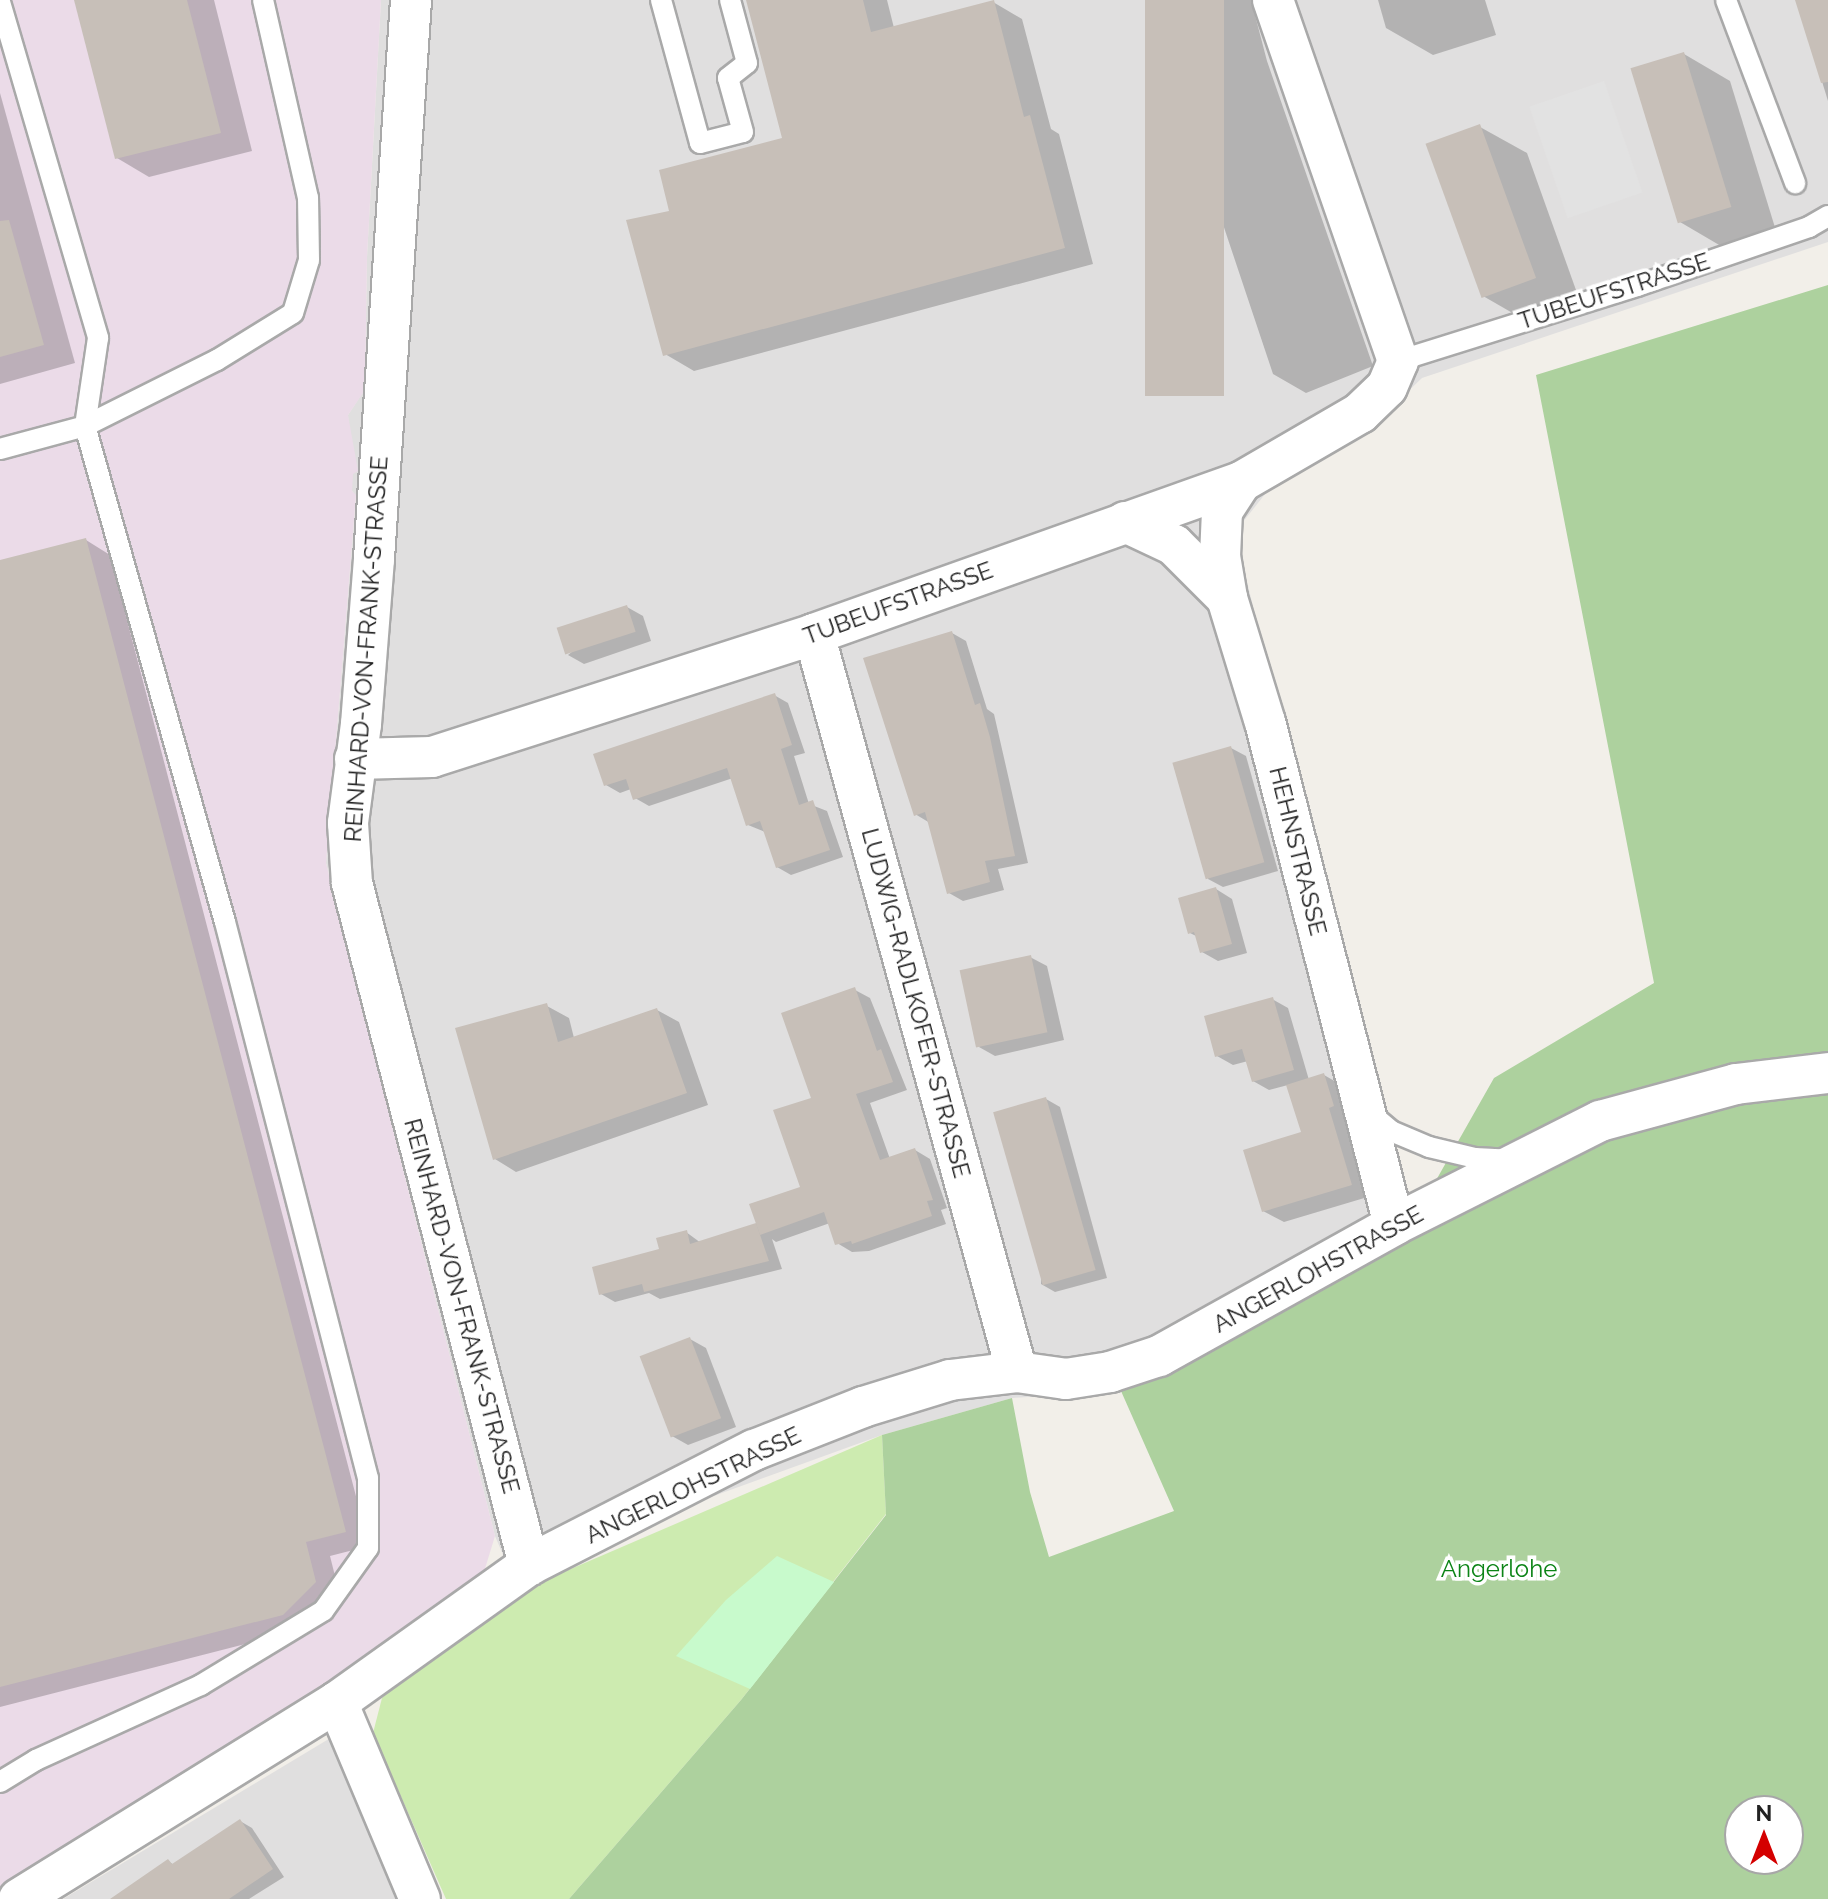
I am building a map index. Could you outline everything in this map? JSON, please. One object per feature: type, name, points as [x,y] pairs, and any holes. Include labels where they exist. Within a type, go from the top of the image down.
[{"type":"street","name":"REINHARD-VON-FRANK-STRASSE","points":[[411,0],[374,559],[361,724],[348,823],[352,883],[529,1565]]},
{"type":"street","points":[[1273,0],[1398,361]]},
{"type":"street","name":"TUBEUFSTRASSE","points":[[355,759],[432,757],[814,634],[1241,482],[1360,413],[1387,387],[1398,361]]},
{"type":"street","name":"HEHNSTRASSE","points":[[1241,482],[1222,511],[1220,556],[1227,598],[1265,722],[1394,1225]]},
{"type":"street","name":"HEHNSTRASSE","points":[[1125,522],[1174,545],[1210,576],[1227,598]]},
{"type":"street","name":"LUDWIG-RADLKOFER-STRASSE","points":[[814,634],[1017,1372]]},
{"type":"street","name":"ANGERLOHSTRASSE","points":[[19,1899],[337,1702],[529,1565],[767,1445],[863,1407],[950,1380],[1017,1372],[1066,1379],[1110,1372],[1159,1356],[1394,1225],[1600,1121],[1736,1084],[1828,1073]]},
{"type":"street","points":[[337,1702],[420,1899]]},
{"type":"lane","points":[[0,449],[85,426],[217,360],[293,313],[309,260],[308,198],[263,0]]},
{"type":"lane","points":[[661,0],[700,143],[743,132],[728,78],[747,63],[730,0]]},
{"type":"lane","points":[[1726,0],[1795,183]]},
{"type":"lane","points":[[0,2],[98,338],[85,426],[225,922],[368,1478],[368,1548],[323,1611],[201,1685],[36,1760],[0,1782]]},
{"type":"lane","name":"TUBEUFSTRASSE","points":[[1398,361],[1637,286],[1809,227],[1828,216]]},
{"type":"lane","points":[[1362,1106],[1391,1131],[1429,1147],[1475,1158],[1517,1161]]},
{"type":"shaded area","points":[[0,0],[381,0],[367,257],[365,390],[348,415],[358,471],[353,474],[352,491],[356,495],[326,863],[495,1536],[480,1585],[0,1888]]},
{"type":"shaded area","points":[[381,0],[1828,0],[1828,242],[1422,378],[1371,427],[1273,484],[1235,532],[1405,1235],[1237,1334],[1121,1391],[1012,1398],[882,1435],[631,1526],[516,1585],[495,1536],[326,863],[356,496],[352,491],[348,415],[365,389],[367,257]]},
{"type":"shaded area","points":[[1604,81],[1642,193],[1568,218],[1529,107]]},
{"type":"shaded area","points":[[337,1734],[405,1899],[63,1899]]},
{"type":"green space","name":"Angerlohe","points":[[1828,285],[1828,1899],[569,1899],[741,1700],[886,1515],[882,1435],[1012,1398],[1030,1492],[1049,1557],[1174,1511],[1121,1391],[1237,1334],[1405,1235],[1494,1078],[1654,983],[1536,375]]},
{"type":"green space","points":[[882,1435],[886,1514],[741,1700],[569,1899],[446,1899],[373,1733],[382,1698],[501,1599]]},
{"type":"green space","points":[[777,1556],[834,1582],[750,1689],[676,1656],[726,1600]]},
{"type":"building","points":[[74,0],[187,0],[221,133],[115,159]]},
{"type":"building","points":[[746,0],[863,0],[871,32],[994,0],[1024,117],[1030,115],[1065,248],[663,356],[626,220],[669,211],[659,170],[782,138]]},
{"type":"building","points":[[1145,0],[1224,0],[1224,396],[1145,396]]},
{"type":"building","points":[[1795,0],[1828,0],[1828,82],[1821,83]]},
{"type":"building","points":[[1684,52],[1731,207],[1678,223],[1630,68]]},
{"type":"building","points":[[1480,124],[1536,278],[1482,298],[1425,144]]},
{"type":"building","points":[[9,220],[44,345],[0,357],[0,221]]},
{"type":"building","points":[[86,538],[346,1532],[306,1542],[316,1582],[283,1615],[0,1687],[0,560]]},
{"type":"building","points":[[627,605],[636,632],[565,654],[557,628]]},
{"type":"building","points":[[952,631],[975,705],[980,703],[990,737],[1015,856],[985,861],[990,882],[947,894],[925,812],[914,816],[863,658]]},
{"type":"building","points":[[775,693],[792,745],[781,749],[799,805],[813,800],[830,850],[776,868],[760,821],[746,826],[727,768],[633,800],[626,779],[604,786],[593,754]]},
{"type":"building","points":[[1231,746],[1264,862],[1206,879],[1172,763]]},
{"type":"building","points":[[1216,887],[1232,944],[1200,953],[1194,932],[1188,934],[1178,898]]},
{"type":"building","points":[[1031,955],[1047,1032],[976,1047],[960,970]]},
{"type":"building","points":[[855,987],[877,1051],[881,1049],[893,1082],[856,1094],[880,1160],[915,1148],[933,1200],[927,1201],[932,1216],[852,1244],[851,1241],[835,1245],[824,1212],[760,1235],[749,1204],[800,1187],[773,1110],[811,1098],[781,1013]]},
{"type":"building","points":[[1273,997],[1294,1070],[1252,1082],[1242,1049],[1215,1057],[1204,1016]]},
{"type":"building","points":[[547,1003],[558,1042],[657,1008],[687,1093],[493,1160],[455,1028]]},
{"type":"building","points":[[1324,1073],[1334,1106],[1329,1108],[1352,1185],[1262,1212],[1243,1150],[1301,1132],[1286,1085]]},
{"type":"building","points":[[1046,1097],[1096,1270],[1043,1285],[993,1112]]},
{"type":"building","points":[[756,1223],[769,1261],[644,1292],[642,1284],[599,1295],[592,1267],[659,1249],[656,1238],[687,1230],[690,1244]]},
{"type":"building","points":[[690,1337],[721,1418],[671,1438],[640,1356]]},
{"type":"building","points":[[240,1819],[273,1869],[229,1899],[110,1899],[168,1859],[172,1864]]}]
